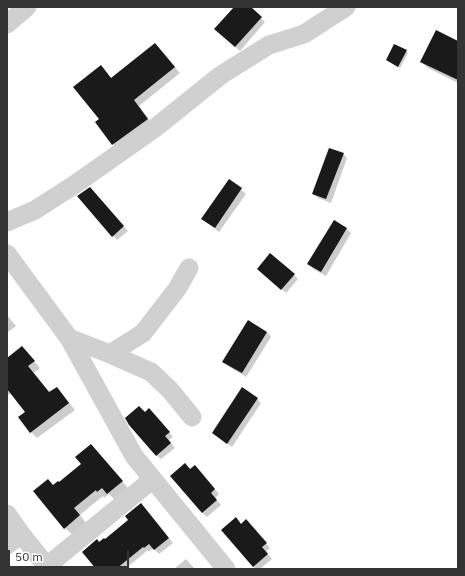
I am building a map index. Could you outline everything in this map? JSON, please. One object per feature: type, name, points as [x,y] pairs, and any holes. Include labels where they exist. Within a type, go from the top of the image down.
[{"type":"street","points":[[7,24],[27,7]]},
{"type":"street","points":[[7,222],[35,210],[74,185],[155,128],[221,74],[270,45],[304,34],[346,7]]},
{"type":"street","points":[[7,254],[69,338],[134,456],[226,569]]},
{"type":"street","points":[[110,354],[143,333],[177,289],[190,268]]},
{"type":"street","points":[[69,338],[152,372],[170,390],[192,417]]},
{"type":"street","points":[[7,514],[14,540],[48,568],[153,479]]},
{"type":"building","points":[[234,7],[251,7],[262,17],[235,47],[214,29]]},
{"type":"building","points":[[436,30],[458,41],[458,80],[420,62]]},
{"type":"building","points":[[155,43],[175,67],[134,100],[148,119],[112,145],[95,122],[99,119],[73,87],[101,65],[111,78]]},
{"type":"building","points":[[394,44],[407,50],[398,67],[386,60]]},
{"type":"building","points":[[329,148],[344,153],[326,199],[312,194]]},
{"type":"building","points":[[229,179],[242,188],[215,228],[201,219]]},
{"type":"building","points":[[90,187],[124,226],[112,237],[77,196]]},
{"type":"building","points":[[334,220],[347,228],[321,272],[307,264]]},
{"type":"building","points":[[270,253],[295,274],[281,290],[257,269]]},
{"type":"building","points":[[248,320],[267,332],[242,373],[222,362]]},
{"type":"building","points":[[22,346],[35,361],[28,366],[49,392],[57,387],[69,403],[30,433],[18,417],[25,412],[7,389],[7,358]]},
{"type":"building","points":[[242,387],[258,398],[227,444],[212,433]]},
{"type":"building","points":[[139,406],[145,412],[149,408],[170,432],[165,436],[171,443],[156,456],[129,425],[125,418]]},
{"type":"building","points":[[91,444],[123,481],[107,494],[102,488],[97,492],[96,490],[74,508],[80,515],[64,529],[33,491],[48,479],[53,485],[58,481],[59,482],[81,464],[75,457]]},
{"type":"building","points":[[185,463],[190,469],[195,465],[215,489],[211,493],[217,500],[202,513],[170,476]]},
{"type":"building","points":[[141,503],[169,538],[154,550],[149,544],[144,548],[143,547],[116,569],[96,569],[82,552],[97,539],[99,542],[104,538],[105,539],[128,520],[125,516]]},
{"type":"building","points":[[236,517],[241,524],[246,519],[267,543],[262,547],[268,554],[253,567],[221,530]]}]
